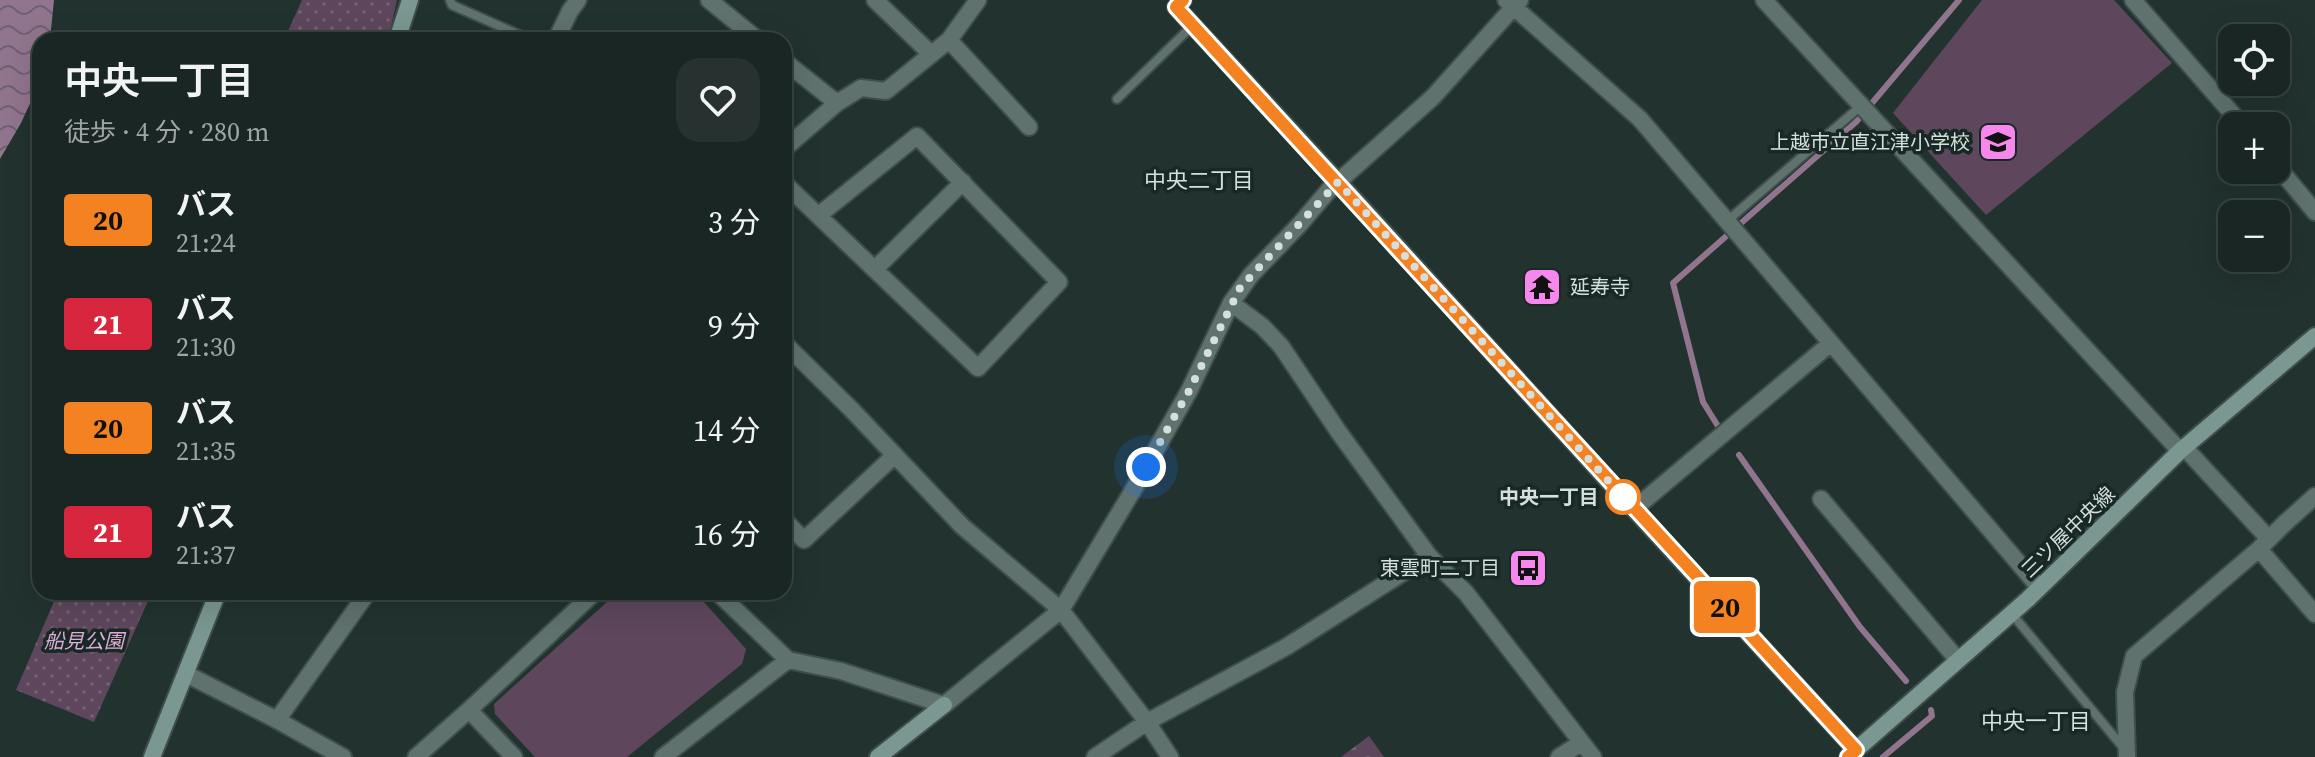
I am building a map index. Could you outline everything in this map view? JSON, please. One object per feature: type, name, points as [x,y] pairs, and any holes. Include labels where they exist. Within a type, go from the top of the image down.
[{"type":"main road","points":[[400,32],[410,0]]},
{"type":"main road","points":[[1176,2],[1193,25],[1852,753]]},
{"type":"main road","name":"三ツ屋中央線","points":[[1852,753],[2011,614],[2182,449],[2315,336]]},
{"type":"main road","points":[[152,757],[215,600]]},
{"type":"main road","points":[[878,757],[944,705]]},
{"type":"street","points":[[560,32],[578,0]]},
{"type":"street","points":[[709,0],[748,32]]},
{"type":"street","points":[[875,0],[931,54]]},
{"type":"street","points":[[792,142],[837,103],[861,88],[886,91],[949,40],[978,0]]},
{"type":"street","points":[[1764,0],[2182,449],[2264,544],[2315,614]]},
{"type":"street","points":[[2133,0],[2231,112]]},
{"type":"street","points":[[725,600],[788,660],[841,671],[944,705],[1061,610],[1189,391],[1231,303],[1251,275],[1338,182],[1433,97],[1513,2],[1640,119],[2039,587]]},
{"type":"street","points":[[949,40],[1029,127]]},
{"type":"street","points":[[792,67],[837,103]]},
{"type":"street","points":[[792,190],[978,368],[1059,282],[917,136],[819,215]]},
{"type":"street","points":[[876,268],[963,182]]},
{"type":"street","points":[[2290,182],[2315,212]]},
{"type":"street","points":[[1231,303],[1262,326],[1281,346],[1429,556],[1466,593],[1593,757]]},
{"type":"street","points":[[1634,509],[1831,343]]},
{"type":"street","points":[[792,351],[962,526],[1061,610],[1170,757]]},
{"type":"street","points":[[792,528],[804,540],[895,455]]},
{"type":"street","points":[[2127,755],[2125,692],[2134,656],[2315,496]]},
{"type":"street","points":[[1821,499],[1957,659]]},
{"type":"street","points":[[1095,757],[1147,722],[1286,647],[1429,556]]},
{"type":"street","points":[[277,720],[362,600]]},
{"type":"street","points":[[416,757],[586,600]]},
{"type":"street","points":[[663,757],[788,660]]},
{"type":"street","points":[[186,674],[343,757]]},
{"type":"street","points":[[469,710],[514,757]]},
{"type":"street","points":[[1559,757],[1581,743]]},
{"type":"lane","points":[[450,0],[452,5],[513,32]]},
{"type":"lane","points":[[1117,99],[1193,25]]},
{"type":"lane","points":[[1727,221],[1862,105]]},
{"type":"lane","points":[[2011,614],[2127,755]]},
{"type":"green space","points":[[302,0],[397,0],[390,32],[288,32]]},
{"type":"green space","name":"上越市立直江津小学校","points":[[1982,0],[2114,0],[2172,63],[1986,215],[1893,113]]},
{"type":"green space","name":"船見公園","points":[[55,600],[148,600],[94,722],[16,690]]},
{"type":"green space","points":[[609,600],[702,600],[746,649],[742,664],[627,757],[535,757],[495,714],[494,704]]},
{"type":"green space","points":[[1369,736],[1384,757],[1341,757]]},
{"type":"water","points":[[0,0],[54,0],[51,32],[32,32],[32,99],[0,159]]},
{"type":"waterway","points":[[1721,431],[1703,402],[1673,283],[1856,122],[1959,0]]},
{"type":"waterway","points":[[1739,455],[1860,627],[1906,681]]},
{"type":"waterway","points":[[1883,757],[1932,716],[1931,710]]},
{"type":"bus line","name":"20","points":[[1183,0],[1176,7],[1856,750],[1848,757]]},
{"type":"place","name":"上越市立直江津小学校","points":[[1998,142]]},
{"type":"place","name":"延寿寺","points":[[1542,287]]},
{"type":"place","name":"中央一丁目","points":[[1623,497]]},
{"type":"place","name":"東雲町二丁目","points":[[1528,568]]},
{"type":"district","name":"中央二丁目","points":[[1199,180]]},
{"type":"district","name":"中央一丁目","points":[[2036,721]]},
{"type":"route","points":[[1146,467],[1189,391],[1240,288],[1338,182],[1623,497]]}]
